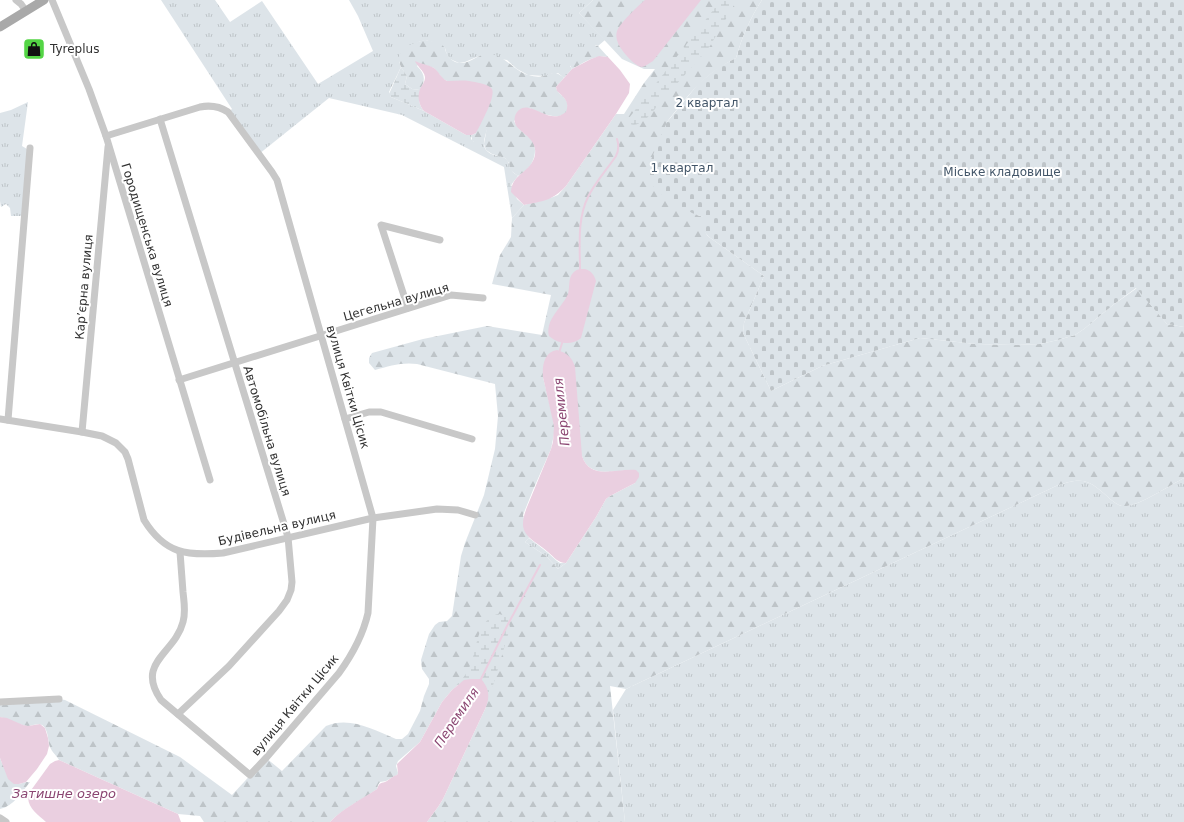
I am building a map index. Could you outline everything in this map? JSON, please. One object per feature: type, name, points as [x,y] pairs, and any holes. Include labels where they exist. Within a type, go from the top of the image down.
[{"type":"main road","points":[[0,27],[44,0]]},
{"type":"street","points":[[16,0],[26,11]]},
{"type":"street","name":"Городищенська вулиця","points":[[52,0],[89,89],[106,136],[210,480]]},
{"type":"street","name":"вулиця Квітки Цісик","points":[[106,136],[204,106],[219,107],[228,112],[259,154],[277,180],[373,518],[368,613],[358,640],[347,662],[339,673],[250,775],[178,714]]},
{"type":"street","name":"Автомобільна вулиця","points":[[160,119],[288,537],[292,582],[287,600],[279,612],[229,666],[178,714]]},
{"type":"street","name":"Карʼєрна вулиця","points":[[82,432],[108,144]]},
{"type":"street","points":[[8,420],[30,148]]},
{"type":"street","points":[[408,308],[381,225],[440,240]]},
{"type":"street","name":"Цегельна вулиця","points":[[179,380],[451,295],[483,298]]},
{"type":"street","points":[[345,419],[369,412],[381,412],[472,439]]},
{"type":"street","name":"Будівельна вулиця","points":[[0,419],[82,432],[111,440],[116,443],[125,452],[128,459],[144,520],[148,527],[160,540],[180,552],[205,554],[223,553],[373,518],[437,509],[458,510],[476,515]]},
{"type":"street","points":[[178,714],[161,700],[153,686],[152,671],[180,632],[183,623],[185,612],[180,552]]},
{"type":"street","points":[[0,702],[60,698]]},
{"type":"street","points":[[0,818],[6,822]]},
{"type":"green space","points":[[161,0],[215,0],[230,22],[262,1],[318,84],[373,51],[358,16],[349,0],[593,0],[579,13],[605,40],[598,46],[596,45],[570,66],[572,69],[564,78],[558,73],[544,76],[528,75],[517,69],[507,60],[479,56],[459,63],[450,59],[445,48],[429,41],[419,42],[414,45],[399,62],[401,67],[389,92],[391,97],[424,111],[466,135],[472,135],[471,139],[474,142],[488,126],[484,139],[484,146],[486,150],[489,153],[506,159],[511,170],[518,176],[511,185],[517,199],[524,205],[512,218],[504,167],[402,115],[329,98],[259,154],[228,112],[232,109]]},
{"type":"green space","points":[[593,0],[762,0],[747,28],[736,58],[724,64],[705,78],[667,122],[697,215],[704,217],[705,230],[709,237],[764,276],[744,323],[743,333],[771,391],[822,366],[920,338],[976,344],[1013,345],[1040,344],[1058,340],[1075,335],[1137,288],[1167,324],[1184,327],[1184,478],[1145,500],[1128,506],[1118,505],[1090,483],[1073,481],[1056,486],[626,689],[610,686],[625,822],[427,822],[443,799],[486,707],[464,680],[452,690],[442,702],[420,742],[398,761],[396,766],[398,773],[397,775],[386,781],[380,782],[377,789],[335,817],[330,822],[204,822],[200,816],[178,814],[59,760],[49,744],[46,730],[43,726],[37,724],[28,726],[0,717],[0,702],[65,700],[180,757],[232,795],[266,758],[282,771],[326,726],[335,723],[353,723],[371,728],[396,739],[402,739],[408,734],[420,711],[429,684],[429,679],[422,669],[421,660],[429,634],[435,625],[439,622],[447,621],[452,616],[461,556],[484,495],[495,449],[498,416],[495,384],[417,364],[401,364],[375,370],[369,363],[369,358],[372,353],[423,339],[487,326],[542,335],[551,295],[492,284],[500,255],[511,237],[512,218],[524,205],[558,195],[566,186],[616,114],[624,114],[655,69],[644,69],[622,59],[579,13]],"holes":[[[543,377],[585,463],[590,468],[602,472],[631,470],[635,483],[606,499],[566,563],[558,569],[546,556],[525,542],[529,538],[523,515],[551,449],[554,434],[553,418]]]},
{"type":"green space","points":[[721,0],[737,0],[710,46],[647,118],[638,124],[630,124],[628,122],[629,118]]},
{"type":"green space","name":"Міське кладовище","points":[[762,0],[1184,0],[1184,327],[1167,324],[1136,288],[1075,335],[1058,340],[1040,344],[1013,345],[976,344],[920,338],[822,366],[771,391],[743,333],[744,323],[764,276],[709,237],[703,230],[703,217],[692,213],[658,192],[650,182],[647,169],[667,122],[699,83],[719,67],[736,58],[747,28]]},
{"type":"green space","points":[[425,40],[441,44],[445,48],[449,57],[457,63],[467,62],[484,54],[488,54],[500,57],[518,70],[531,76],[541,77],[556,73],[564,78],[556,87],[567,103],[568,108],[564,114],[559,116],[548,115],[529,108],[514,121],[519,129],[531,139],[535,149],[532,162],[527,169],[518,176],[510,170],[509,163],[505,158],[492,154],[486,150],[484,144],[487,127],[480,141],[476,143],[472,141],[472,135],[476,133],[468,81],[447,81],[443,79],[434,68],[419,63],[417,66],[424,77],[420,90],[412,89],[405,84],[407,76],[401,67],[399,56],[408,46]]},
{"type":"green space","points":[[593,45],[598,46],[608,57],[603,56],[594,58],[572,69],[569,63]]},
{"type":"green space","points":[[401,67],[407,76],[405,84],[412,89],[420,90],[419,98],[424,111],[391,97],[389,94]]},
{"type":"green space","points":[[28,102],[22,146],[27,149],[22,216],[11,216],[10,208],[6,204],[1,207],[0,201],[0,113],[11,110]]},
{"type":"green space","points":[[1184,478],[1184,822],[625,822],[613,710],[626,689],[1056,486],[1073,481],[1090,483],[1118,505],[1128,506],[1145,500]]},
{"type":"green space","points":[[529,538],[557,561],[560,563],[566,563],[558,569],[546,556],[525,542]]},
{"type":"green space","points":[[497,614],[503,615],[506,618],[509,622],[510,628],[489,699],[457,685],[452,690],[468,671],[478,637],[485,623]]},
{"type":"green space","points":[[0,758],[2,763],[19,784],[30,782],[13,802],[0,809]]},
{"type":"water","points":[[645,0],[701,0],[653,61],[642,67],[632,61],[619,46],[616,35],[622,23]]},
{"type":"water","points":[[599,56],[608,57],[620,70],[630,84],[629,93],[566,186],[552,198],[524,205],[511,192],[512,186],[518,177],[530,166],[535,155],[535,150],[533,142],[516,125],[516,114],[521,109],[525,108],[533,109],[551,116],[561,115],[566,112],[567,103],[557,91],[556,87],[572,69]]},
{"type":"water","points":[[415,61],[434,68],[447,81],[475,82],[492,89],[493,93],[490,104],[476,133],[466,135],[424,111],[420,104],[419,95],[425,77]]},
{"type":"water","points":[[585,269],[592,273],[596,281],[581,338],[577,341],[569,343],[557,341],[549,336],[549,324],[568,294],[571,275],[577,270]]},
{"type":"water","points":[[557,350],[569,356],[575,367],[582,456],[586,464],[597,471],[636,470],[639,473],[639,477],[635,483],[606,499],[566,563],[556,559],[530,538],[526,534],[523,524],[527,507],[553,442],[554,426],[543,377],[543,368],[545,360],[549,354]]},
{"type":"water","points":[[481,679],[484,682],[488,692],[486,707],[443,799],[427,822],[330,822],[346,808],[377,789],[380,784],[397,775],[397,764],[420,742],[442,702],[452,690],[464,680]]},
{"type":"water","points":[[0,717],[28,726],[40,724],[45,728],[49,746],[47,754],[26,782],[14,784],[8,779],[0,758]]},
{"type":"water","name":"Затишне озеро","points":[[59,760],[178,814],[181,822],[46,822],[30,806],[28,798],[29,793],[50,764]]},
{"type":"waterway","name":"Перемиля","points":[[580,271],[580,233],[584,206],[594,187],[618,152],[617,139]]},
{"type":"waterway","name":"Перемиля","points":[[559,353],[563,340]]},
{"type":"waterway","name":"Перемиля","points":[[480,681],[507,626],[540,565]]},
{"type":"place","name":"Tyreplus","points":[[34,49]]},
{"type":"park label","name":"2 квартал","points":[[707,103]]},
{"type":"park label","name":"1 квартал","points":[[682,168]]}]
